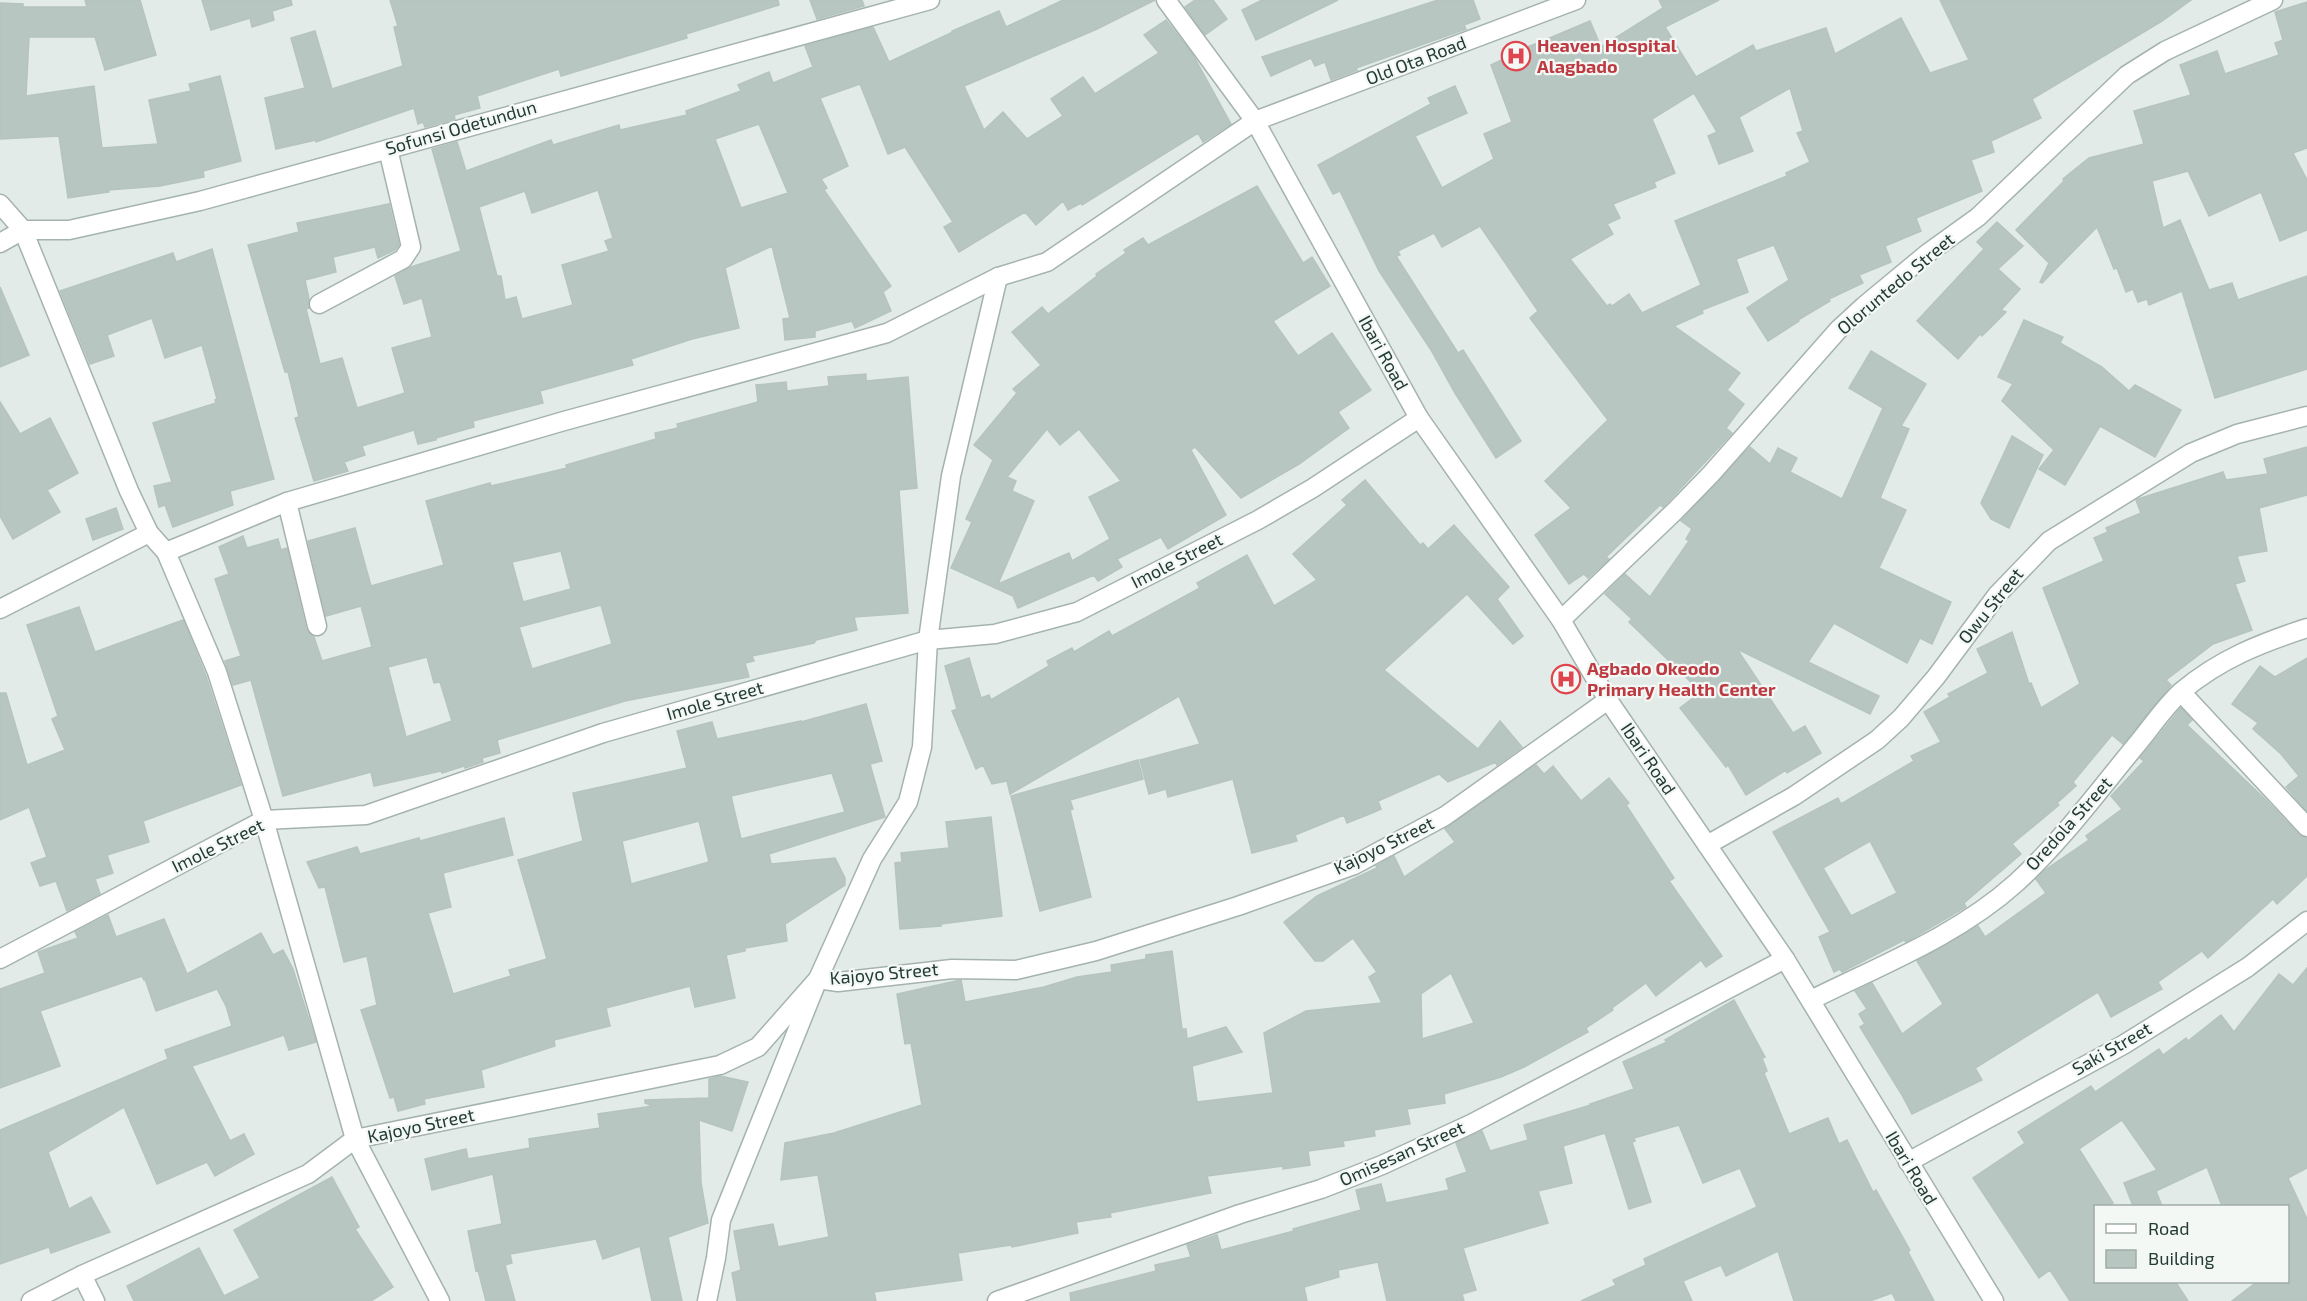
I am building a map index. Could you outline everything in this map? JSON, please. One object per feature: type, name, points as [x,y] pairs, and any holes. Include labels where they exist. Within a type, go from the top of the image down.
[{"type":"street","name":"Sofunsi Odetundun","points":[[23,230],[69,230],[167,208],[930,0]]},
{"type":"street","name":"Ibari Road","points":[[1166,0],[1255,121],[1419,418],[1561,620],[1608,700],[1785,959],[1994,1301]]},
{"type":"street","name":"Old Ota Road","points":[[166,552],[286,502],[564,421],[887,333],[998,278],[1047,262],[1255,121],[1576,0]]},
{"type":"street","name":"Oloruntedo Street","points":[[1561,620],[1711,474],[1839,329],[1928,253],[1978,217],[2127,75],[2165,51],[2273,0]]},
{"type":"street","points":[[319,304],[403,259],[411,247],[388,148]]},
{"type":"street","points":[[0,204],[23,230],[129,491],[149,533],[166,552],[217,672],[264,820],[355,1139],[440,1301]]},
{"type":"street","points":[[0,243],[23,230]]},
{"type":"street","points":[[707,1301],[721,1220],[818,979],[872,859],[908,802],[922,747],[928,640],[951,476],[998,278]]},
{"type":"street","name":"Owu Street","points":[[1707,845],[1794,796],[1876,740],[1901,718],[1936,677],[1997,596],[2049,541],[2192,453],[2237,434],[2307,416]]},
{"type":"street","name":"Imole Street","points":[[0,959],[264,820],[366,815],[603,733],[928,640],[995,634],[1077,612],[1258,520],[1313,488],[1419,418]]},
{"type":"street","points":[[286,502],[318,626]]},
{"type":"street","points":[[0,609],[149,533]]},
{"type":"street","name":"Oredola Street","points":[[1811,999],[1949,931],[2016,883],[2064,833],[2181,692],[2214,668],[2260,643],[2307,628]]},
{"type":"street","points":[[2181,692],[2307,827]]},
{"type":"street","name":"Kajoyo Street","points":[[31,1301],[82,1275],[308,1174],[355,1139],[720,1065],[758,1047],[818,979],[838,982],[952,969],[1016,970],[1096,951],[1238,906],[1354,865],[1445,816],[1608,700]]},
{"type":"street","name":"Saki Street","points":[[1908,1162],[2123,1045],[2248,967],[2307,921]]},
{"type":"street","name":"Omisesan Street","points":[[998,1301],[1240,1214],[1321,1189],[1382,1165],[1471,1124],[1785,959]]},
{"type":"street","points":[[82,1275],[95,1301]]},
{"type":"building","points":[[85,0],[140,0],[156,55],[105,70],[95,37],[29,37],[26,96],[94,86],[102,148],[158,144],[149,100],[191,91],[189,84],[220,76],[241,161],[203,171],[204,177],[160,186],[108,190],[109,192],[68,198],[59,136],[0,139],[0,3],[23,4],[23,7],[87,7]]},
{"type":"building","points":[[202,0],[291,0],[292,5],[272,11],[274,20],[252,27],[250,18],[211,30]]},
{"type":"building","points":[[390,0],[778,0],[779,5],[686,34],[687,38],[561,76],[559,69],[477,96],[480,108],[454,115],[455,119],[425,127],[423,122],[418,124],[414,108],[316,142],[316,140],[276,149],[265,98],[305,88],[291,38],[315,31],[332,89],[403,66],[394,27],[398,26]]},
{"type":"building","points":[[810,0],[862,0],[864,6],[817,19]]},
{"type":"building","points":[[1063,0],[1155,0],[1097,29],[964,86],[984,130],[1003,112],[1027,139],[1063,116],[1051,99],[1083,77],[1095,94],[1159,53],[1144,35],[1166,20],[1193,55],[1231,124],[1203,142],[1198,133],[1082,205],[1081,203],[1068,210],[1063,201],[1036,225],[1025,212],[959,252],[944,227],[953,222],[905,147],[888,154],[860,84],[820,98],[848,166],[821,179],[827,188],[824,190],[891,286],[883,292],[891,311],[855,328],[852,321],[815,331],[815,337],[785,340],[783,319],[790,318],[772,246],[725,268],[739,328],[692,339],[631,359],[633,365],[540,391],[543,403],[473,421],[474,427],[436,438],[436,440],[418,444],[414,430],[362,446],[365,455],[344,462],[348,471],[314,481],[295,418],[299,417],[288,372],[285,372],[248,245],[299,232],[297,223],[389,204],[399,245],[395,250],[378,258],[375,247],[333,257],[336,272],[305,280],[309,299],[309,308],[306,309],[320,364],[342,358],[357,408],[405,393],[392,348],[432,337],[422,298],[404,304],[395,276],[411,267],[461,251],[432,149],[457,142],[466,171],[551,140],[553,145],[619,125],[620,130],[687,115],[686,111],[741,91],[738,85],[769,72],[773,83],[813,67],[805,46],[873,27],[889,62],[999,11],[1006,27]],"holes":[[[759,124],[788,193],[741,208],[715,139]],[[598,190],[613,238],[605,241],[609,251],[562,265],[573,305],[522,319],[516,297],[505,300],[501,276],[497,276],[479,207],[525,191],[532,213]]]},
{"type":"building","points":[[1195,0],[1213,0],[1227,19],[1205,35],[1185,7]]},
{"type":"building","points":[[1262,0],[1338,0],[1256,40],[1242,10]]},
{"type":"building","points":[[1438,0],[1473,0],[1480,19],[1464,25],[1466,29],[1356,68],[1357,70],[1331,80],[1325,62],[1315,66],[1311,58],[1271,76],[1262,57]]},
{"type":"building","points":[[1659,0],[1719,0],[1665,27],[1696,77],[1753,45],[1756,51],[1826,28],[1835,54],[1901,18],[1930,73],[1969,60],[1940,0],[2191,0],[2162,21],[2032,99],[2041,118],[1991,141],[1994,152],[1971,160],[1982,191],[1916,218],[1921,231],[1885,246],[1891,262],[1859,275],[1863,283],[1829,299],[1830,301],[1768,341],[1747,308],[1789,280],[1774,245],[1736,259],[1748,292],[1702,310],[1703,313],[1674,326],[1740,373],[1727,390],[1744,404],[1726,428],[1732,433],[1663,507],[1660,505],[1606,557],[1609,559],[1588,578],[1584,574],[1569,584],[1535,535],[1571,508],[1545,481],[1608,420],[1530,318],[1538,311],[1480,226],[1442,247],[1434,233],[1398,251],[1400,255],[1396,256],[1458,353],[1463,350],[1521,441],[1496,458],[1431,350],[1379,271],[1340,191],[1333,194],[1318,165],[1431,104],[1428,98],[1455,86],[1467,113],[1415,136],[1442,188],[1494,159],[1484,134],[1512,122],[1491,65],[1508,57],[1507,53],[1533,45],[1590,21],[1601,47],[1663,8]],"holes":[[[1790,88],[1803,131],[1797,133],[1810,162],[1786,173],[1787,176],[1675,221],[1701,285],[1642,313],[1629,294],[1612,306],[1610,304],[1607,306],[1570,259],[1613,234],[1607,224],[1620,218],[1613,204],[1656,187],[1654,182],[1675,173],[1652,119],[1694,93],[1717,132],[1708,136],[1719,164],[1753,151],[1739,117]]]},
{"type":"building","points":[[2307,2],[2307,148],[2293,153],[2307,180],[2307,230],[2280,241],[2261,192],[2209,216],[2188,171],[2152,181],[2163,228],[2180,220],[2209,290],[2232,283],[2238,300],[2307,276],[2307,369],[2215,398],[2182,291],[2149,305],[2147,299],[2138,302],[2133,289],[2126,292],[2097,227],[2042,283],[2040,282],[2049,263],[2016,230],[2064,181],[2063,179],[2089,158],[2144,144],[2134,111],[2191,95],[2180,65],[2217,51],[2225,74],[2279,55],[2275,43],[2283,40],[2275,12]]},
{"type":"building","points":[[1257,186],[1303,263],[1312,257],[1330,286],[1273,321],[1298,356],[1332,333],[1371,390],[1338,412],[1349,428],[1299,464],[1241,498],[1195,447],[1191,450],[1226,515],[1168,549],[1161,537],[1117,559],[1122,567],[1098,581],[1094,575],[1018,608],[1013,596],[951,568],[972,522],[966,519],[993,460],[974,445],[1017,393],[1013,389],[1041,365],[1012,332],[1042,307],[1048,314],[1097,276],[1096,274],[1126,253],[1124,250],[1143,238],[1148,245]],"holes":[[[1047,429],[1060,445],[1079,429],[1121,481],[1089,497],[1110,539],[1072,561],[1069,553],[998,584],[1034,501],[1012,491],[1016,481],[1007,477]]]},
{"type":"building","points":[[1997,222],[2023,246],[1998,269],[2020,289],[2001,310],[2006,312],[1982,336],[1980,334],[1958,359],[1917,321],[1984,249],[1977,242]]},
{"type":"building","points":[[212,249],[274,479],[230,491],[233,505],[173,527],[165,505],[159,507],[154,486],[172,482],[153,423],[216,403],[217,399],[202,345],[165,358],[152,318],[107,335],[114,356],[90,364],[60,291],[173,253],[176,262]]},
{"type":"building","points":[[0,287],[29,355],[0,367]]},
{"type":"building","points":[[2024,320],[2063,337],[2060,343],[2102,367],[2129,391],[2135,385],[2181,410],[2155,457],[2100,426],[2065,485],[2039,469],[2054,450],[2002,401],[2013,384],[1998,377]]},
{"type":"building","points":[[1871,351],[1926,384],[1901,426],[1909,429],[1880,498],[1906,510],[1879,568],[1951,602],[1932,644],[1920,638],[1907,663],[1834,623],[1808,662],[1879,696],[1870,714],[1737,649],[1793,733],[1805,726],[1821,753],[1787,773],[1786,770],[1746,795],[1728,765],[1726,767],[1680,708],[1701,692],[1629,622],[1632,619],[1605,594],[1625,574],[1650,597],[1689,541],[1686,539],[1692,529],[1681,521],[1750,447],[1770,464],[1778,448],[1797,458],[1790,472],[1842,499],[1883,408],[1849,388]]},
{"type":"building","points":[[866,374],[866,381],[908,377],[917,488],[899,490],[908,613],[854,617],[857,630],[816,640],[814,643],[752,656],[754,661],[745,663],[749,677],[625,701],[497,740],[500,753],[482,758],[483,762],[465,768],[464,766],[442,773],[441,771],[374,786],[371,772],[283,796],[251,680],[233,685],[225,661],[241,656],[215,579],[229,574],[219,547],[243,536],[247,548],[278,539],[281,550],[287,548],[306,629],[314,637],[322,661],[372,647],[361,606],[326,616],[308,541],[355,528],[371,586],[444,565],[426,501],[490,483],[491,486],[567,468],[566,465],[656,439],[655,433],[678,428],[677,424],[758,402],[756,385],[786,382],[787,391],[829,386],[828,377]],"holes":[[[561,551],[571,589],[523,602],[512,562]],[[601,605],[612,644],[532,669],[519,627]],[[427,657],[434,683],[440,682],[452,721],[406,737],[388,667]]]},
{"type":"building","points":[[0,402],[20,434],[50,418],[78,473],[47,490],[60,512],[13,539],[0,516]]},
{"type":"building","points":[[2012,436],[2043,455],[2009,528],[1991,519],[1981,503]]},
{"type":"building","points":[[2307,447],[2307,495],[2259,508],[2267,551],[2237,556],[2245,581],[2235,584],[2252,630],[2213,644],[2166,680],[2171,685],[2123,744],[2112,735],[2073,782],[2076,786],[2057,803],[2059,805],[2012,844],[2021,854],[1964,903],[1966,907],[1906,942],[1904,940],[1842,972],[1840,969],[1834,972],[1819,937],[1830,932],[1773,832],[1838,798],[1841,804],[1914,761],[1911,756],[1941,742],[1924,712],[1950,697],[1948,694],[1988,673],[1977,649],[2012,632],[2029,684],[2031,683],[2041,708],[2080,684],[2043,588],[2104,561],[2094,538],[2108,532],[2106,528],[2141,513],[2136,500],[2223,472],[2226,480],[2268,474],[2264,459]],"holes":[[[1870,841],[1897,893],[1851,916],[1823,868]]]},
{"type":"building","points":[[1365,480],[1420,545],[1423,543],[1428,549],[1454,525],[1509,587],[1497,599],[1523,636],[1513,644],[1467,594],[1384,670],[1478,749],[1500,721],[1522,747],[1497,765],[1496,762],[1448,782],[1439,774],[1378,801],[1381,809],[1372,813],[1347,823],[1344,815],[1295,835],[1297,841],[1252,853],[1233,779],[1168,797],[1166,789],[1149,794],[1140,760],[1200,744],[1179,696],[1010,794],[1007,781],[992,784],[983,765],[976,769],[952,711],[957,709],[945,666],[969,658],[981,698],[989,695],[991,700],[1049,666],[1047,661],[1072,648],[1074,652],[1109,631],[1112,636],[1200,588],[1197,583],[1247,555],[1274,606],[1317,580],[1293,554],[1347,505],[1342,500]]},
{"type":"building","points":[[116,508],[123,529],[93,540],[86,519]]},
{"type":"building","points":[[79,607],[95,652],[183,620],[206,676],[241,785],[143,821],[149,842],[107,855],[113,873],[95,879],[100,894],[67,911],[56,881],[40,886],[31,863],[47,857],[29,807],[0,820],[0,693],[6,693],[27,765],[65,750],[52,719],[58,716],[27,625]]},
{"type":"building","points":[[2307,658],[2307,811],[2286,787],[2299,776],[2281,754],[2253,729],[2258,723],[2232,704],[2260,666],[2275,677]]},
{"type":"building","points":[[866,704],[882,761],[870,764],[885,817],[769,854],[771,864],[835,858],[845,878],[845,885],[785,924],[787,941],[745,948],[745,951],[726,955],[735,998],[695,1007],[690,986],[606,1008],[610,1026],[554,1040],[555,1046],[481,1070],[484,1087],[424,1099],[425,1104],[398,1111],[394,1097],[390,1098],[361,1010],[377,1005],[367,956],[344,962],[325,887],[319,888],[307,862],[357,847],[360,854],[419,838],[420,841],[504,818],[513,855],[443,873],[451,907],[428,913],[453,994],[511,976],[509,970],[547,959],[518,860],[583,841],[573,793],[687,768],[677,731],[712,722],[717,739],[801,722]],"holes":[[[832,773],[845,812],[741,839],[731,796]],[[699,821],[709,862],[631,884],[622,841]]]},
{"type":"building","points":[[2181,708],[2192,720],[2187,725],[2266,800],[2299,835],[2307,838],[2307,876],[2277,904],[2273,899],[2208,958],[2202,951],[2158,982],[2162,989],[2111,1017],[2098,992],[1975,1068],[1982,1080],[1912,1114],[1860,1027],[1865,1024],[1859,1014],[1867,1009],[1855,991],[1872,983],[1902,1034],[1943,1004],[1917,961],[1978,926],[1985,937],[2046,893],[2036,879],[2045,870],[2089,840],[2086,836],[2122,809],[2111,796],[2144,761],[2140,758]]},
{"type":"building","points":[[1138,760],[1143,779],[1070,800],[1073,809],[1070,810],[1091,897],[1040,911],[1011,796]]},
{"type":"building","points":[[1536,765],[1544,774],[1553,766],[1581,801],[1609,778],[1629,803],[1626,805],[1674,878],[1669,881],[1722,956],[1706,967],[1701,960],[1656,996],[1646,983],[1612,1008],[1613,1010],[1586,1028],[1588,1032],[1524,1067],[1501,1077],[1444,1094],[1445,1103],[1407,1109],[1410,1124],[1374,1130],[1375,1136],[1343,1141],[1344,1146],[1308,1151],[1310,1165],[1283,1169],[1283,1166],[1207,1176],[1211,1193],[1110,1213],[1111,1217],[1076,1222],[1078,1233],[1012,1247],[1011,1245],[958,1253],[962,1280],[874,1292],[876,1301],[737,1301],[732,1273],[741,1270],[734,1231],[773,1224],[778,1247],[829,1237],[818,1175],[781,1180],[785,1143],[834,1133],[922,1105],[911,1043],[905,1044],[897,994],[961,980],[965,1002],[1044,987],[1077,977],[1112,972],[1111,965],[1146,959],[1146,955],[1172,951],[1182,1029],[1186,1029],[1187,1039],[1226,1027],[1242,1052],[1192,1066],[1197,1102],[1273,1093],[1264,1033],[1306,1011],[1382,1003],[1369,977],[1377,972],[1353,938],[1323,961],[1315,961],[1284,922],[1317,896],[1377,868],[1376,866],[1394,856],[1404,877],[1455,842],[1445,829]],"holes":[[[1451,973],[1474,1023],[1422,1039],[1421,994]]]},
{"type":"building","points":[[991,817],[1002,916],[941,924],[941,926],[900,929],[895,863],[902,862],[901,853],[949,848],[946,822]]},
{"type":"building","points":[[108,915],[116,937],[164,919],[187,974],[261,933],[273,955],[283,950],[293,969],[316,1042],[289,1050],[284,1035],[192,1066],[230,1141],[244,1134],[254,1154],[215,1176],[207,1162],[157,1184],[124,1107],[48,1152],[69,1209],[91,1197],[110,1232],[51,1253],[49,1247],[0,1264],[0,1130],[168,1059],[165,1050],[232,1026],[226,1006],[217,989],[156,1011],[142,976],[40,1011],[60,1066],[0,1088],[0,989],[45,973],[38,952],[78,938],[75,932]]},
{"type":"building","points":[[2307,968],[2307,1168],[2288,1178],[2307,1219],[2307,1301],[2232,1301],[2255,1283],[2289,1283],[2289,1205],[2222,1205],[2207,1167],[2156,1191],[2162,1205],[2133,1205],[2124,1183],[2157,1170],[2122,1120],[2079,1149],[2113,1203],[2094,1205],[2094,1283],[2176,1283],[2188,1301],[2070,1301],[2050,1270],[2039,1278],[1973,1178],[2025,1143],[2018,1132],[2091,1086],[2095,1092],[2159,1049],[2163,1055],[2186,1038],[2188,1041],[2221,1015],[2234,1032],[2279,974],[2293,985]]},
{"type":"building","points":[[1734,1000],[1765,1057],[1762,1058],[1767,1071],[1764,1073],[1789,1134],[1828,1118],[1839,1144],[1847,1140],[1873,1192],[1876,1190],[1910,1250],[1908,1252],[1934,1301],[1896,1301],[1892,1293],[1870,1301],[1794,1301],[1778,1251],[1726,1276],[1721,1265],[1683,1281],[1692,1301],[1581,1301],[1616,1285],[1613,1280],[1646,1265],[1644,1259],[1757,1207],[1740,1168],[1703,1183],[1679,1125],[1634,1138],[1635,1141],[1632,1142],[1651,1202],[1629,1209],[1605,1133],[1563,1146],[1572,1183],[1538,1191],[1548,1223],[1463,1248],[1476,1290],[1462,1294],[1464,1301],[1387,1301],[1378,1262],[1338,1270],[1339,1277],[1304,1287],[1307,1301],[1071,1301],[1070,1293],[1156,1271],[1155,1265],[1191,1257],[1187,1245],[1217,1235],[1221,1250],[1361,1210],[1356,1190],[1381,1184],[1386,1203],[1449,1190],[1446,1179],[1467,1172],[1456,1143],[1482,1131],[1490,1151],[1528,1140],[1524,1125],[1591,1105],[1634,1089],[1623,1062],[1667,1042],[1665,1040]]},
{"type":"building","points":[[720,1076],[748,1082],[732,1131],[699,1120],[701,1183],[708,1223],[668,1237],[682,1301],[652,1301],[640,1246],[603,1259],[596,1239],[510,1254],[512,1263],[505,1265],[515,1301],[486,1301],[478,1270],[476,1271],[468,1231],[502,1224],[493,1174],[432,1190],[425,1159],[466,1149],[468,1159],[530,1148],[529,1139],[600,1128],[598,1114],[653,1106],[645,1103],[645,1100],[709,1098],[709,1079]]},
{"type":"building","points":[[332,1177],[359,1227],[355,1229],[393,1287],[371,1301],[134,1301],[127,1286],[199,1248],[224,1296],[260,1278],[234,1230]]},
{"type":"place","name":"Heaven Hospital Alagbado","points":[[1516,56]]},
{"type":"place","name":"Agbado Okeodo Primary Health Center","points":[[1566,679]]}]
